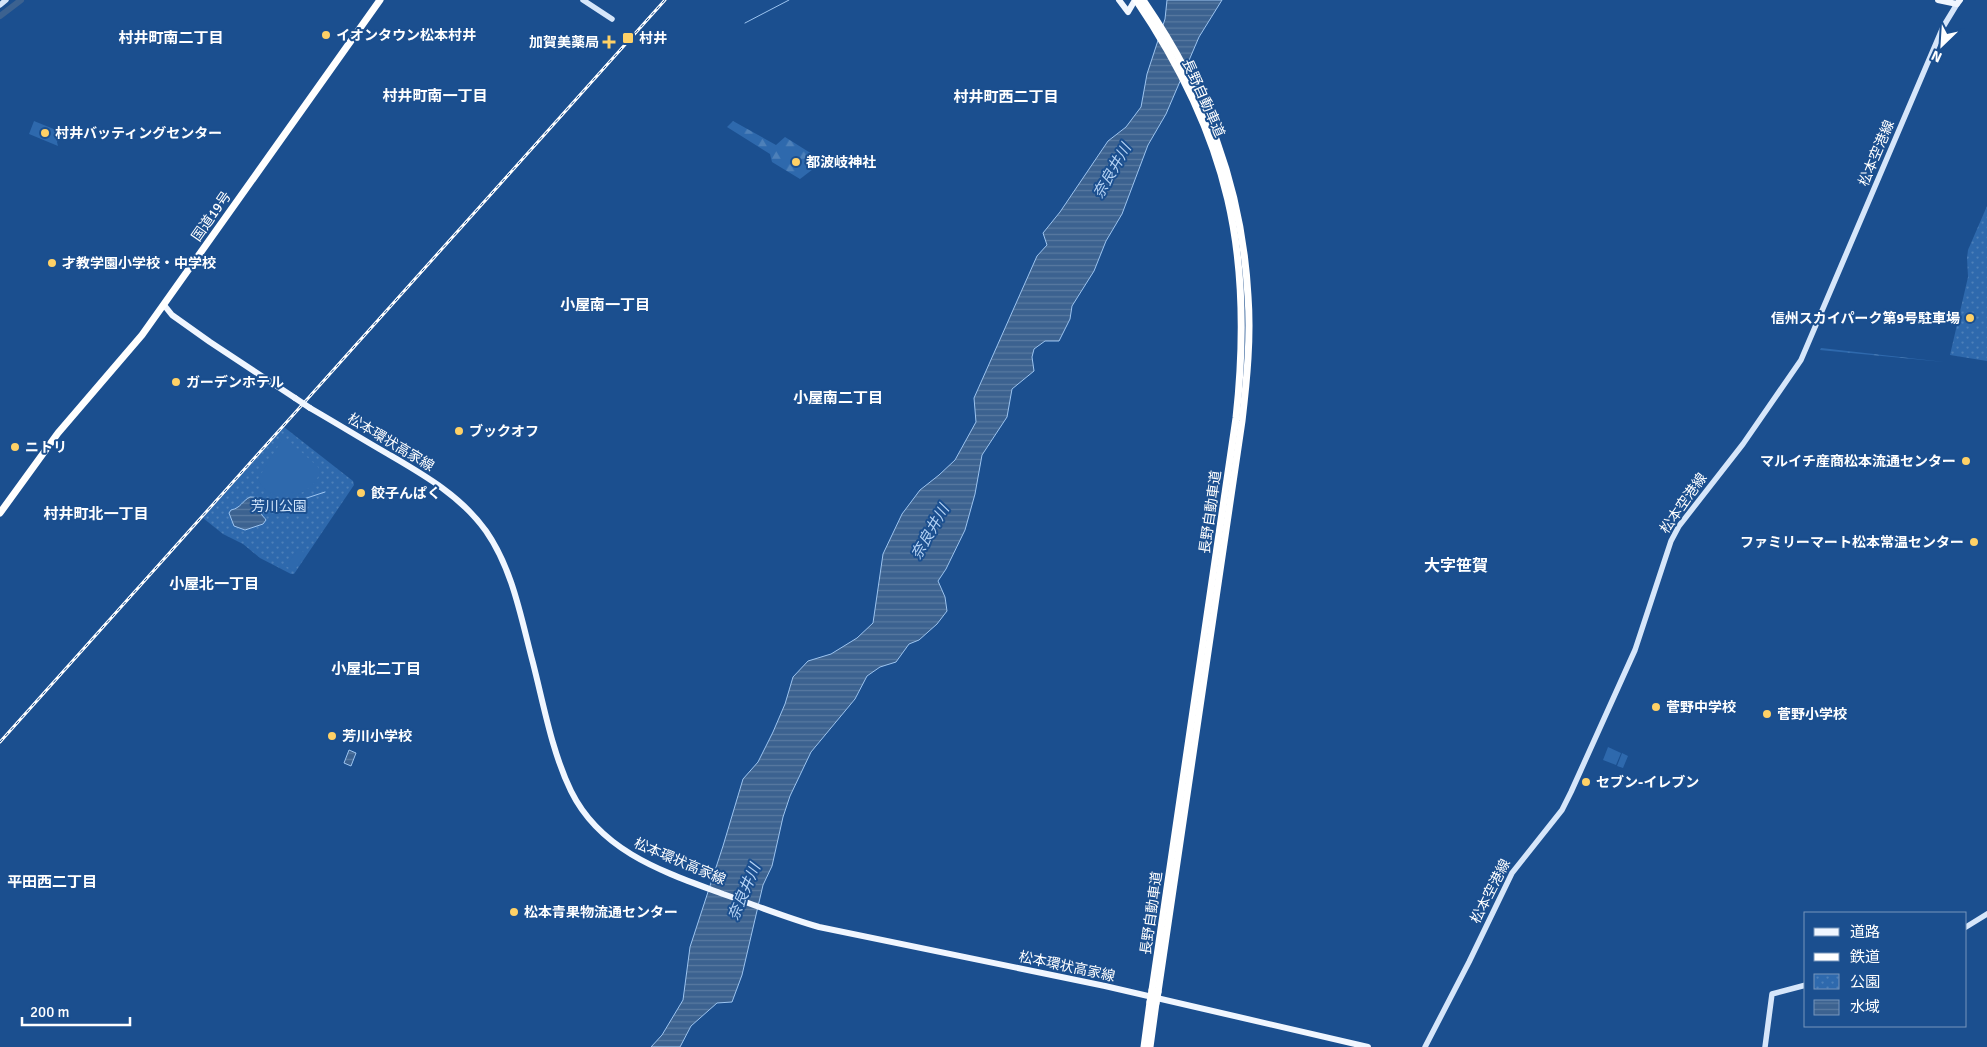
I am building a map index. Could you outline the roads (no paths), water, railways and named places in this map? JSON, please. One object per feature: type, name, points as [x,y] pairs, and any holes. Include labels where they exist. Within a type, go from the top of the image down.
[{"type":"highway","name":"国道19号","points":[[0,513],[54,438],[130,351],[380,0]]},
{"type":"highway","name":"長野自動車道","points":[[1135,0],[1188,86],[1217,159],[1233,220],[1242,299],[1242,358],[1234,437],[1155,991],[1150,1047]]},
{"type":"highway","name":"長野自動車道","points":[[1143,0],[1191,78],[1216,135],[1230,180],[1238,218],[1244,249],[1248,297],[1248,342],[1241,431],[1155,991]]},
{"type":"highway","name":"長野自動車道","points":[[1144,1047],[1154,1003]]},
{"type":"main road","points":[[0,4],[6,0]]},
{"type":"main road","points":[[583,0],[612,19]]},
{"type":"main road","points":[[1119,0],[1128,12],[1135,0]]},
{"type":"main road","points":[[1938,0],[1958,2]]},
{"type":"main road","name":"松本空港線","points":[[1425,1047],[1512,873],[1562,810],[1571,792],[1635,650],[1671,541],[1679,526],[1743,444],[1801,360],[1943,27],[1958,2]]},
{"type":"main road","name":"松本環状高家線","points":[[164,305],[172,315],[210,342],[310,408],[430,480],[455,498],[477,519],[493,542],[506,567],[562,769],[579,805],[599,829],[626,852],[643,862],[701,885],[819,928],[1105,986],[1368,1047]]},
{"type":"main road","points":[[1967,926],[1987,914]]},
{"type":"main road","points":[[1765,1047],[1772,994],[1804,986]]},
{"type":"water","name":"奈良井川","points":[[1167,0],[1222,0],[1199,37],[1166,114],[1148,145],[1122,214],[1106,241],[1094,271],[1072,306],[1070,319],[1059,341],[1045,341],[1034,349],[1032,357],[1034,371],[1012,389],[1007,417],[982,455],[975,494],[965,530],[938,581],[945,597],[947,611],[937,624],[919,640],[909,644],[896,662],[880,667],[867,676],[855,699],[811,752],[790,796],[783,817],[772,866],[763,885],[742,975],[732,1002],[717,1003],[691,1026],[680,1047],[651,1047],[662,1035],[683,1000],[690,947],[743,779],[758,762],[773,732],[785,704],[793,677],[808,661],[831,654],[857,638],[873,623],[883,554],[902,514],[920,490],[955,460],[976,422],[974,398],[1037,256],[1047,245],[1043,233],[1060,212],[1108,141],[1126,127],[1141,107],[1147,74],[1165,19]]},
{"type":"water","points":[[250,497],[260,500],[261,513],[266,520],[263,524],[245,530],[234,526],[229,513]]},
{"type":"water","points":[[349,750],[356,753],[351,766],[344,763]]},
{"type":"waterway","points":[[0,16],[21,0]]},
{"type":"waterway","points":[[745,23],[789,0]]},
{"type":"waterway","points":[[261,513],[325,492]]},
{"type":"railway","points":[[0,742],[665,0]]},
{"type":"place","name":"イオンタウン松本村井","points":[[326,35]]},
{"type":"place","name":"村井","points":[[628,38]]},
{"type":"place","name":"加賀美薬局","points":[[609,42]]},
{"type":"place","name":"村井バッティングセンター","points":[[45,133]]},
{"type":"place","name":"都波岐神社","points":[[796,162]]},
{"type":"place","name":"才教学園小学校・中学校","points":[[52,263]]},
{"type":"place","name":"信州スカイパーク第9号駐車場","points":[[1970,318]]},
{"type":"place","name":"ガーデンホテル","points":[[176,382]]},
{"type":"place","name":"ブックオフ","points":[[459,431]]},
{"type":"place","name":"ニトリ","points":[[15,447]]},
{"type":"place","name":"マルイチ産商松本流通センター","points":[[1966,461]]},
{"type":"place","name":"餃子んぱく","points":[[361,493]]},
{"type":"place","name":"ファミリーマート松本常温センター","points":[[1974,542]]},
{"type":"place","name":"菅野中学校","points":[[1656,707]]},
{"type":"place","name":"菅野小学校","points":[[1767,714]]},
{"type":"place","name":"芳川小学校","points":[[332,736]]},
{"type":"place","name":"セブン-イレブン","points":[[1586,782]]},
{"type":"place","name":"松本青果物流通センター","points":[[514,912]]},
{"type":"district","name":"村井町南二丁目","points":[[171,38]]},
{"type":"district","name":"村井町南一丁目","points":[[435,96]]},
{"type":"district","name":"村井町西二丁目","points":[[1006,97]]},
{"type":"district","name":"小屋南一丁目","points":[[605,305]]},
{"type":"district","name":"小屋南二丁目","points":[[838,398]]},
{"type":"district","name":"村井町北一丁目","points":[[96,514]]},
{"type":"district","name":"大字笹賀","points":[[1456,565]]},
{"type":"district","name":"小屋北一丁目","points":[[214,584]]},
{"type":"district","name":"小屋北二丁目","points":[[376,669]]},
{"type":"district","name":"平田西二丁目","points":[[52,882]]},
{"type":"park label","name":"芳川公園","points":[[279,506]]}]
